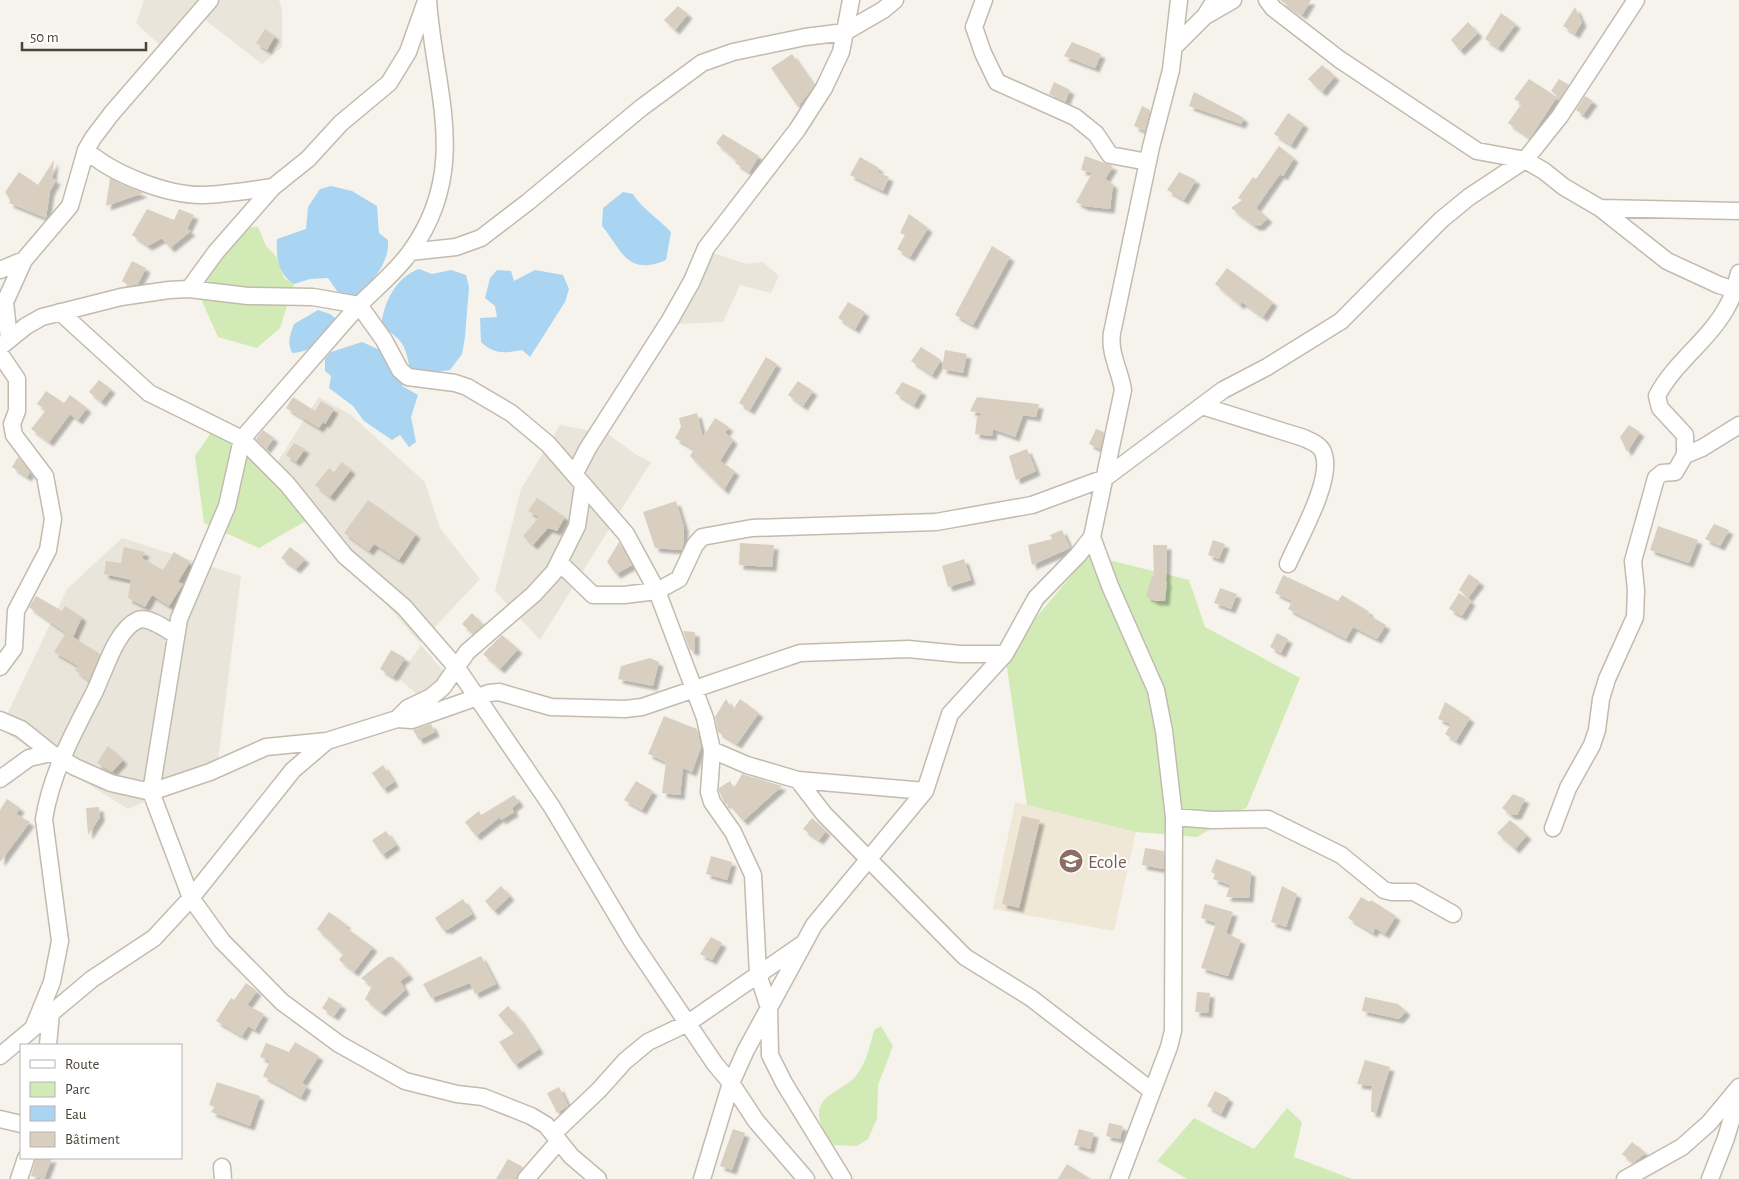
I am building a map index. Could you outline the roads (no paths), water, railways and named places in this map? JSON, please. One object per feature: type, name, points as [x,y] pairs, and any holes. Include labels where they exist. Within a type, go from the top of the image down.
[{"type":"street","points":[[210,0],[112,113],[86,150],[70,206],[24,260],[3,300],[4,337],[42,317],[121,297],[189,289],[248,296],[313,297],[359,306],[384,340],[400,370],[408,377],[455,383],[484,396],[537,434],[626,534],[657,591],[704,718],[712,750],[709,792],[712,802],[733,832],[753,875],[758,974],[769,1008],[770,1056],[784,1083],[843,1179]]},
{"type":"street","points":[[189,289],[221,246],[273,187],[308,159],[341,123],[389,83],[408,52],[427,0]]},
{"type":"street","points":[[427,0],[444,113],[445,153],[434,208],[426,227],[410,252],[359,306],[242,439],[227,506],[183,605],[176,635],[151,792],[192,898],[222,941],[282,1002],[339,1044],[406,1081],[457,1094],[483,1097],[531,1116],[556,1137],[571,1156],[598,1179]]},
{"type":"street","points":[[397,719],[408,708],[431,697],[443,687],[478,641],[534,594],[560,563],[577,526],[579,480],[600,428],[670,320],[692,281],[706,248],[797,130],[824,88],[842,52],[852,0]]},
{"type":"street","points":[[410,252],[456,247],[481,238],[528,202],[641,108],[702,63],[751,48],[804,37],[846,32],[895,0]]},
{"type":"street","points":[[984,0],[974,27],[983,54],[997,82],[1075,118],[1096,134],[1110,155],[1148,162]]},
{"type":"street","points":[[702,1179],[731,1083],[814,925],[925,791],[950,714],[1005,654],[1036,598],[1078,555],[1092,537],[1123,390],[1111,344],[1148,162],[1175,46],[1179,0]]},
{"type":"street","points":[[1175,46],[1205,16],[1215,0]]},
{"type":"street","points":[[1205,16],[1232,0]]},
{"type":"street","points":[[1267,0],[1273,8],[1339,59],[1477,151],[1525,160],[1544,171],[1564,187],[1600,208],[1667,261],[1719,285],[1737,290]]},
{"type":"street","points":[[560,563],[593,595],[624,596],[657,591],[679,579],[695,544],[702,537],[752,528],[936,522],[1032,505],[1105,478],[1223,390],[1267,367],[1341,321],[1441,220],[1468,197],[1525,160],[1560,116],[1636,0]]},
{"type":"street","points":[[86,150],[99,162],[114,170],[178,193],[202,195],[273,187]]},
{"type":"street","points":[[1600,208],[1739,211]]},
{"type":"street","points":[[0,270],[24,260]]},
{"type":"street","points":[[1553,828],[1568,788],[1592,745],[1597,730],[1601,699],[1607,678],[1635,617],[1636,590],[1633,561],[1656,478],[1662,473],[1674,472],[1685,455],[1685,435],[1660,408],[1657,396],[1672,371],[1717,322],[1729,305],[1737,290],[1739,273]]},
{"type":"street","points":[[60,312],[149,393],[242,439],[287,484],[345,556],[404,607],[441,646],[478,697],[552,808],[632,941],[715,1064],[731,1083],[756,1121],[806,1179]]},
{"type":"street","points":[[0,354],[17,379],[17,411],[12,424],[14,435],[45,476],[53,519],[48,550],[16,611],[14,648],[0,667]]},
{"type":"street","points":[[1202,406],[1304,438],[1316,443],[1324,454],[1325,471],[1322,487],[1288,564]]},
{"type":"street","points":[[1685,455],[1702,448],[1739,425]]},
{"type":"street","points":[[1092,537],[1110,586],[1156,690],[1174,817],[1175,1015],[1170,1047],[1119,1179]]},
{"type":"street","points":[[33,1029],[52,982],[60,941],[44,819],[57,756],[123,633],[138,620],[146,619],[176,635]]},
{"type":"street","points":[[0,720],[21,729],[57,756],[111,783],[151,792],[193,779],[266,747],[327,742],[397,719],[412,720],[478,697],[499,692],[550,708],[608,710],[642,706],[800,653],[908,649],[960,654],[1005,654]]},
{"type":"street","points":[[0,1056],[92,979],[154,938],[192,898],[293,770],[327,742]]},
{"type":"street","points":[[712,750],[747,765],[798,780],[925,791]]},
{"type":"street","points":[[0,779],[29,758],[57,756]]},
{"type":"street","points":[[798,780],[824,814],[964,957],[1031,998],[1152,1091]]},
{"type":"street","points":[[1174,817],[1212,820],[1268,819],[1341,854],[1384,890],[1414,892],[1453,914]]},
{"type":"street","points":[[526,1179],[556,1137],[625,1061],[648,1042],[688,1023],[804,942]]},
{"type":"street","points":[[48,1044],[51,1013]]},
{"type":"street","points":[[1625,1179],[1682,1148],[1709,1123],[1739,1088]]},
{"type":"street","points":[[1710,1179],[1726,1138],[1739,1094]]},
{"type":"street","points":[[0,1119],[20,1124]]},
{"type":"street","points":[[19,1179],[26,1159]]},
{"type":"water","points":[[331,186],[352,191],[377,206],[379,233],[388,240],[386,257],[378,273],[354,299],[337,291],[328,278],[310,279],[294,284],[284,275],[279,265],[277,239],[306,229],[308,207],[320,189]]},
{"type":"water","points":[[623,192],[633,194],[641,205],[671,232],[666,260],[653,264],[642,265],[634,263],[621,252],[602,226],[603,208]]},
{"type":"water","points":[[419,269],[432,274],[451,270],[466,275],[469,287],[465,337],[462,354],[450,370],[422,374],[410,371],[407,355],[402,344],[394,335],[381,326],[385,308],[392,292],[404,278]]},
{"type":"water","points":[[497,270],[511,271],[514,281],[535,270],[563,275],[569,289],[565,302],[530,357],[522,350],[500,352],[491,349],[481,342],[480,318],[497,317],[495,306],[485,298],[490,278]]},
{"type":"water","points":[[318,310],[335,318],[330,332],[326,338],[313,347],[292,353],[289,342],[294,324]]},
{"type":"water","points":[[362,342],[380,350],[403,382],[402,386],[418,395],[411,417],[416,442],[409,447],[400,435],[392,440],[364,421],[353,406],[329,388],[331,376],[325,371],[325,359],[331,352]]},
{"type":"place","name":"Ecole","points":[[1071,861]]}]
